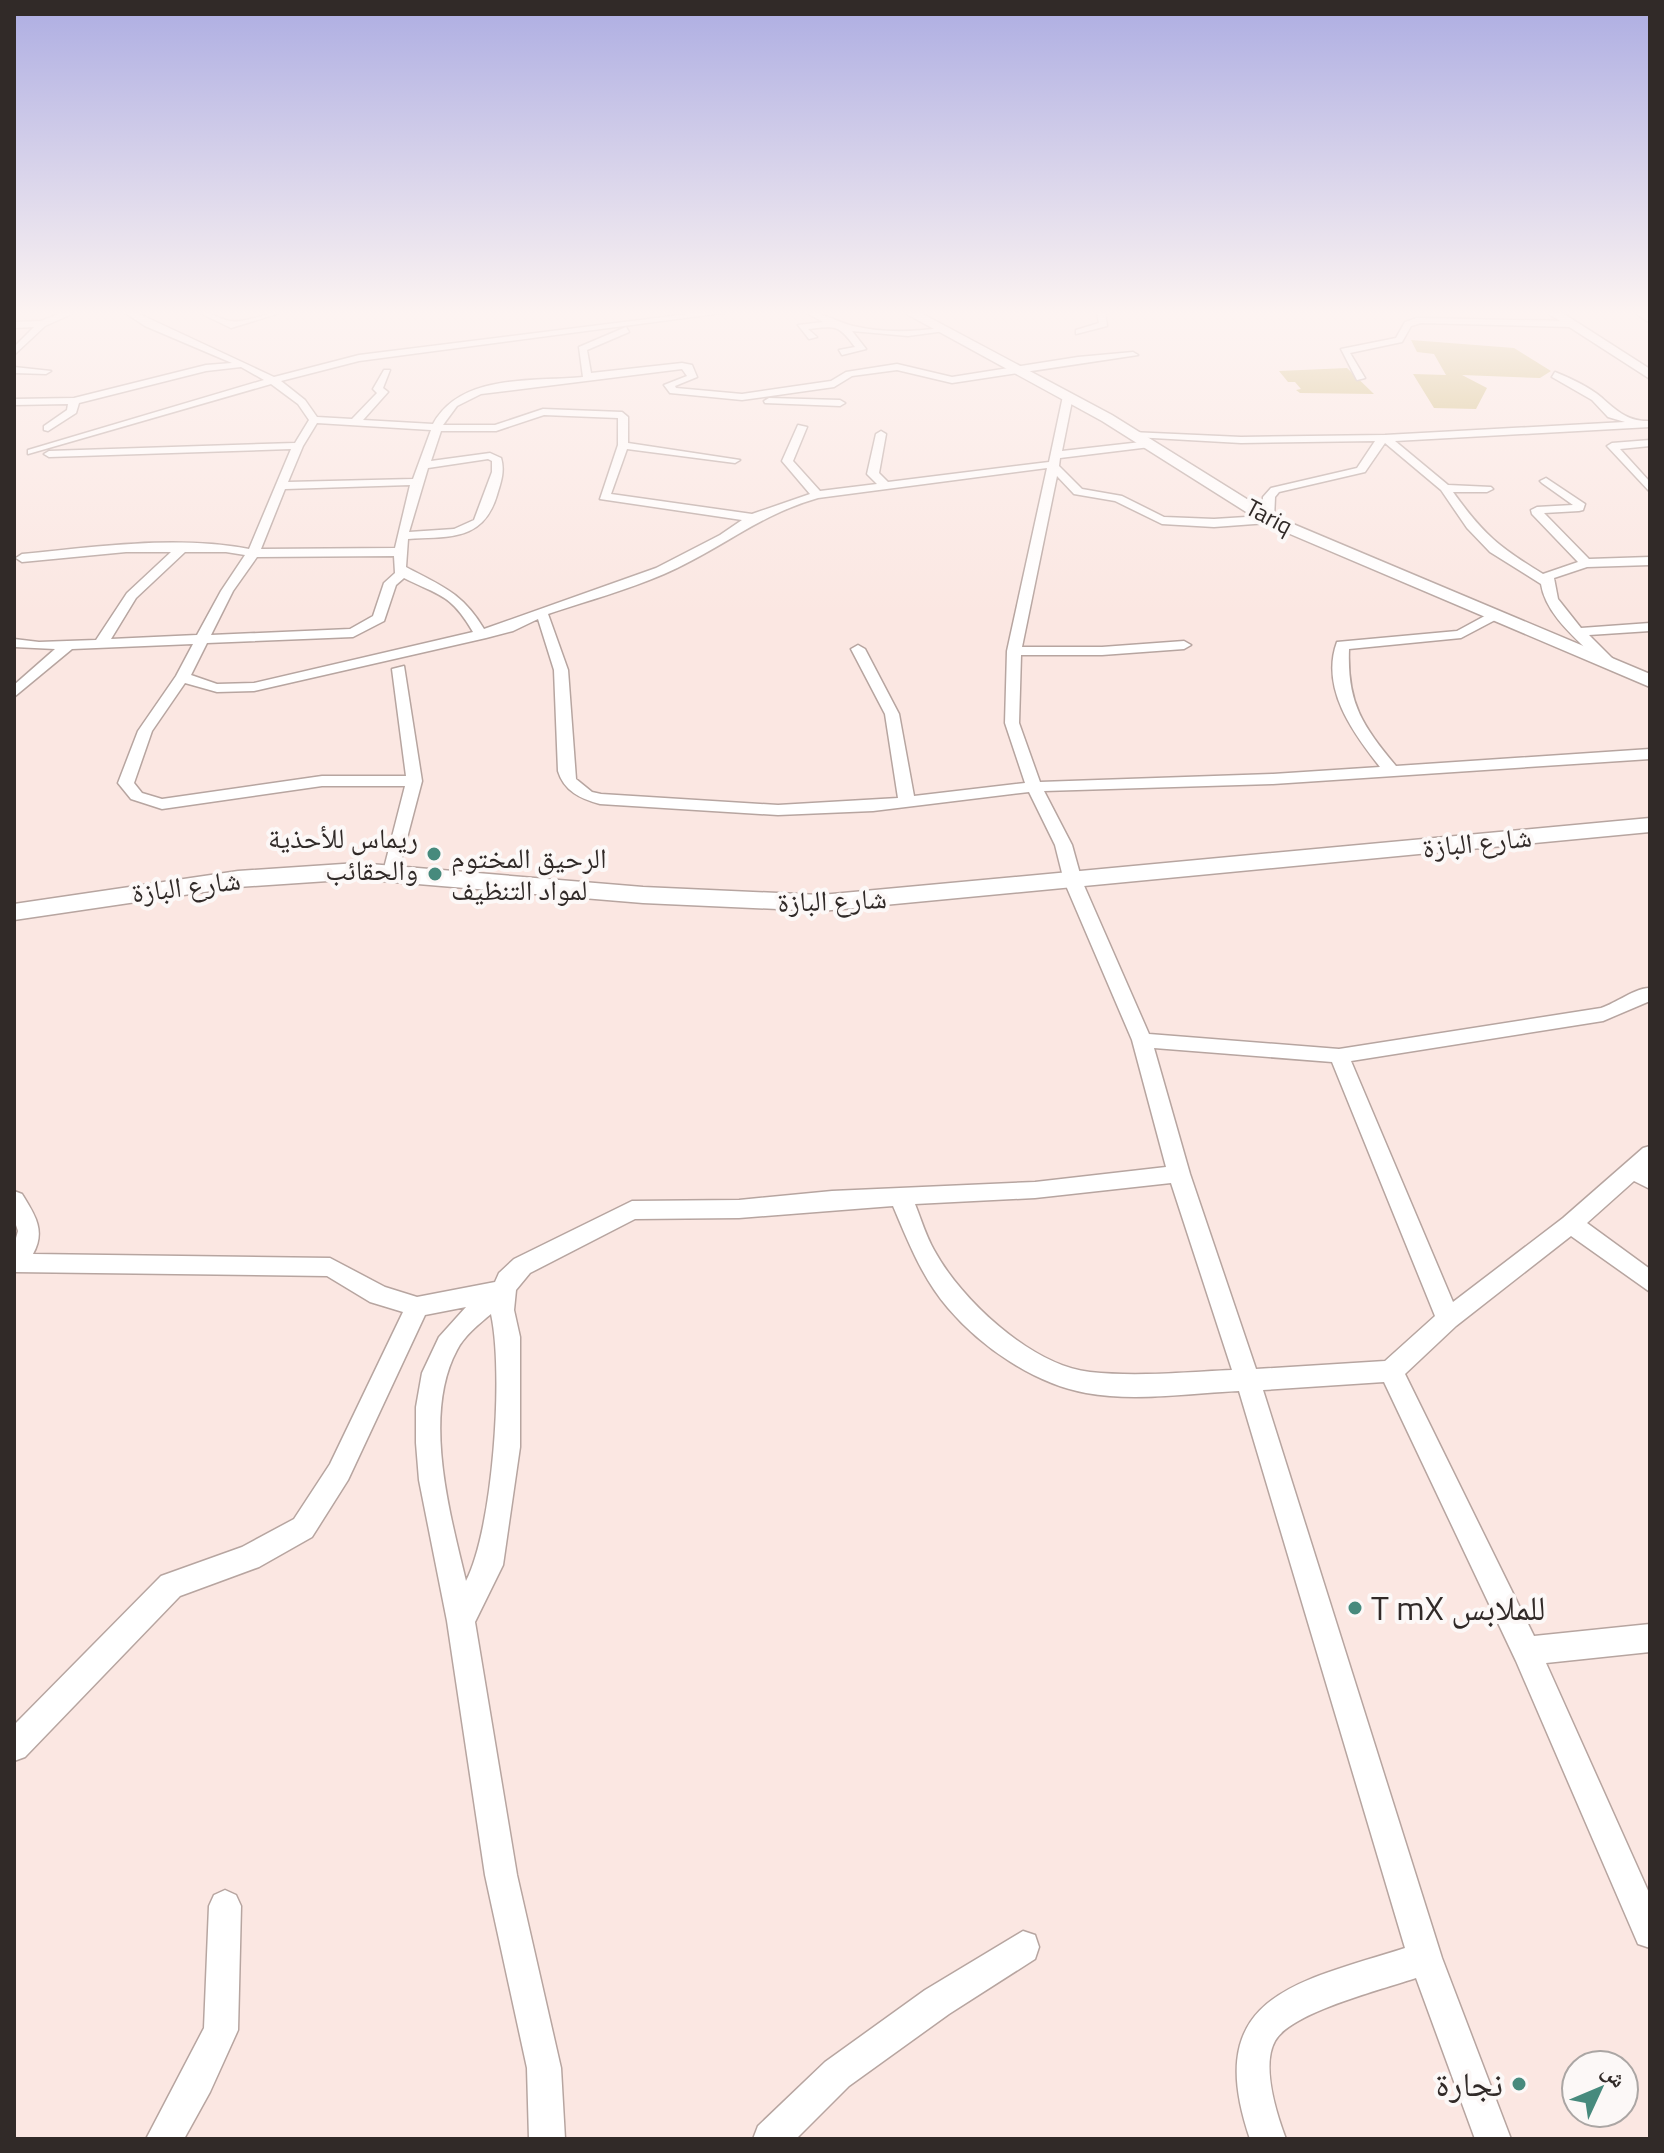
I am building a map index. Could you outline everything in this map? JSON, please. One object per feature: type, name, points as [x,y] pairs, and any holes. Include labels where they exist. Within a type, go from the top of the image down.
[{"type":"main road","name":"Tariq","points":[[1096,412],[1268,519],[1650,681]]},
{"type":"main road","name":"شارع البازة","points":[[14,912],[238,879],[391,872],[757,902],[821,903],[1650,825]]},
{"type":"street","points":[[48,428],[70,412]]},
{"type":"street","points":[[164,412],[32,452],[298,446]]},
{"type":"street","points":[[310,412],[314,420]]},
{"type":"street","points":[[355,422],[364,412]]},
{"type":"street","points":[[406,571],[401,573],[400,570],[400,552],[414,482],[424,465],[435,428],[446,412]]},
{"type":"street","points":[[314,420],[488,429],[548,412]]},
{"type":"street","points":[[580,412],[614,413],[623,417],[623,445],[604,497],[753,518]]},
{"type":"street","points":[[1064,412],[1014,651],[1012,723],[1034,787],[1072,867],[1073,881],[1142,1040],[1179,1174],[1248,1380],[1425,1958],[1493,2139]]},
{"type":"street","points":[[1610,412],[1642,424],[1650,441],[1612,446],[1650,489]]},
{"type":"street","points":[[314,420],[298,446],[253,553],[227,591],[183,676],[145,731],[126,783],[136,797],[162,804],[322,781],[414,781]]},
{"type":"street","points":[[183,676],[195,684],[214,688],[254,687],[508,628],[541,612],[660,571],[724,538],[753,518],[817,495],[1054,460],[1142,439],[1385,438],[1642,424]]},
{"type":"street","points":[[802,427],[787,461],[817,495]]},
{"type":"street","points":[[881,434],[873,474],[887,487]]},
{"type":"street","points":[[1054,460],[1078,492],[1118,498],[1162,520],[1214,523],[1268,519],[1269,497],[1275,490],[1361,470],[1368,466],[1378,443],[1385,438]]},
{"type":"street","points":[[1385,438],[1445,488],[1471,525],[1494,549],[1546,581]]},
{"type":"street","points":[[623,445],[735,460]]},
{"type":"street","points":[[405,536],[456,532],[479,522],[485,515],[498,472],[497,460],[490,456],[424,465]]},
{"type":"street","points":[[1546,481],[1579,504],[1579,508],[1537,510],[1538,514],[1586,563]]},
{"type":"street","points":[[280,486],[414,482]]},
{"type":"street","points":[[1445,488],[1487,489]]},
{"type":"street","points":[[22,558],[126,548],[226,548],[253,553],[400,552]]},
{"type":"street","points":[[111,643],[102,641],[114,628],[123,607],[138,588],[182,548]]},
{"type":"street","points":[[1609,663],[1551,601],[1546,581],[1548,576],[1558,570],[1586,563],[1650,561]]},
{"type":"street","points":[[406,571],[410,577],[433,583],[458,600],[481,635]]},
{"type":"street","points":[[14,643],[68,645],[353,633],[379,618],[390,583],[406,571]]},
{"type":"street","points":[[541,612],[553,634],[563,666],[566,771],[569,781],[586,795],[620,803],[827,810],[1034,787],[1273,779],[1650,754]]},
{"type":"street","points":[[1390,769],[1371,746],[1345,701],[1341,682],[1342,645],[1461,634],[1492,616]]},
{"type":"street","points":[[1580,632],[1650,627]]},
{"type":"street","points":[[14,693],[68,645]]},
{"type":"street","points":[[1014,651],[1102,651],[1184,645]]},
{"type":"street","points":[[858,649],[892,714],[907,802]]},
{"type":"street","points":[[391,872],[414,781],[399,669]]},
{"type":"street","points":[[1142,1040],[1339,1056],[1603,1014],[1627,1006],[1646,993],[1650,995]]},
{"type":"street","points":[[1339,1056],[1448,1319]]},
{"type":"street","points":[[901,1198],[925,1255],[956,1301],[989,1334],[1060,1376],[1088,1383],[1128,1385],[1248,1380],[1391,1371],[1448,1319],[1571,1224],[1642,1176],[1650,1154]]},
{"type":"street","points":[[461,1621],[489,1565],[507,1447],[508,1337],[502,1310],[504,1290],[507,1280],[522,1266],[632,1210],[739,1209],[832,1200],[1035,1190],[1179,1174]]},
{"type":"street","points":[[14,1200],[28,1223],[30,1235],[25,1249],[14,1262]]},
{"type":"street","points":[[1571,1224],[1650,1282]]},
{"type":"street","points":[[14,1262],[330,1267],[378,1295],[417,1307],[504,1290]]},
{"type":"street","points":[[504,1290],[476,1313],[447,1344],[428,1398],[429,1456],[461,1621],[501,1875],[544,2068],[547,2139]]},
{"type":"street","points":[[14,1746],[171,1586],[249,1558],[303,1528],[339,1472],[417,1307]]},
{"type":"street","points":[[1391,1371],[1526,1651],[1650,1932]]},
{"type":"street","points":[[1526,1651],[1650,1638]]},
{"type":"street","points":[[164,2139],[198,2080],[221,2030],[225,1906]]},
{"type":"street","points":[[771,2139],[837,2074],[937,2002],[1023,1947]]},
{"type":"street","points":[[1268,2139],[1258,2112],[1253,2059],[1263,2028],[1287,2006],[1425,1958]]},
{"type":"place","name":"ريماس للأحذية والحقائب","points":[[434,854]]},
{"type":"place","name":"الرحيق المختوم لمواد التنظيف","points":[[435,874]]},
{"type":"place","name":"T mX للملابس","points":[[1355,1608]]},
{"type":"place","name":"نجارة","points":[[1519,2084]]}]
